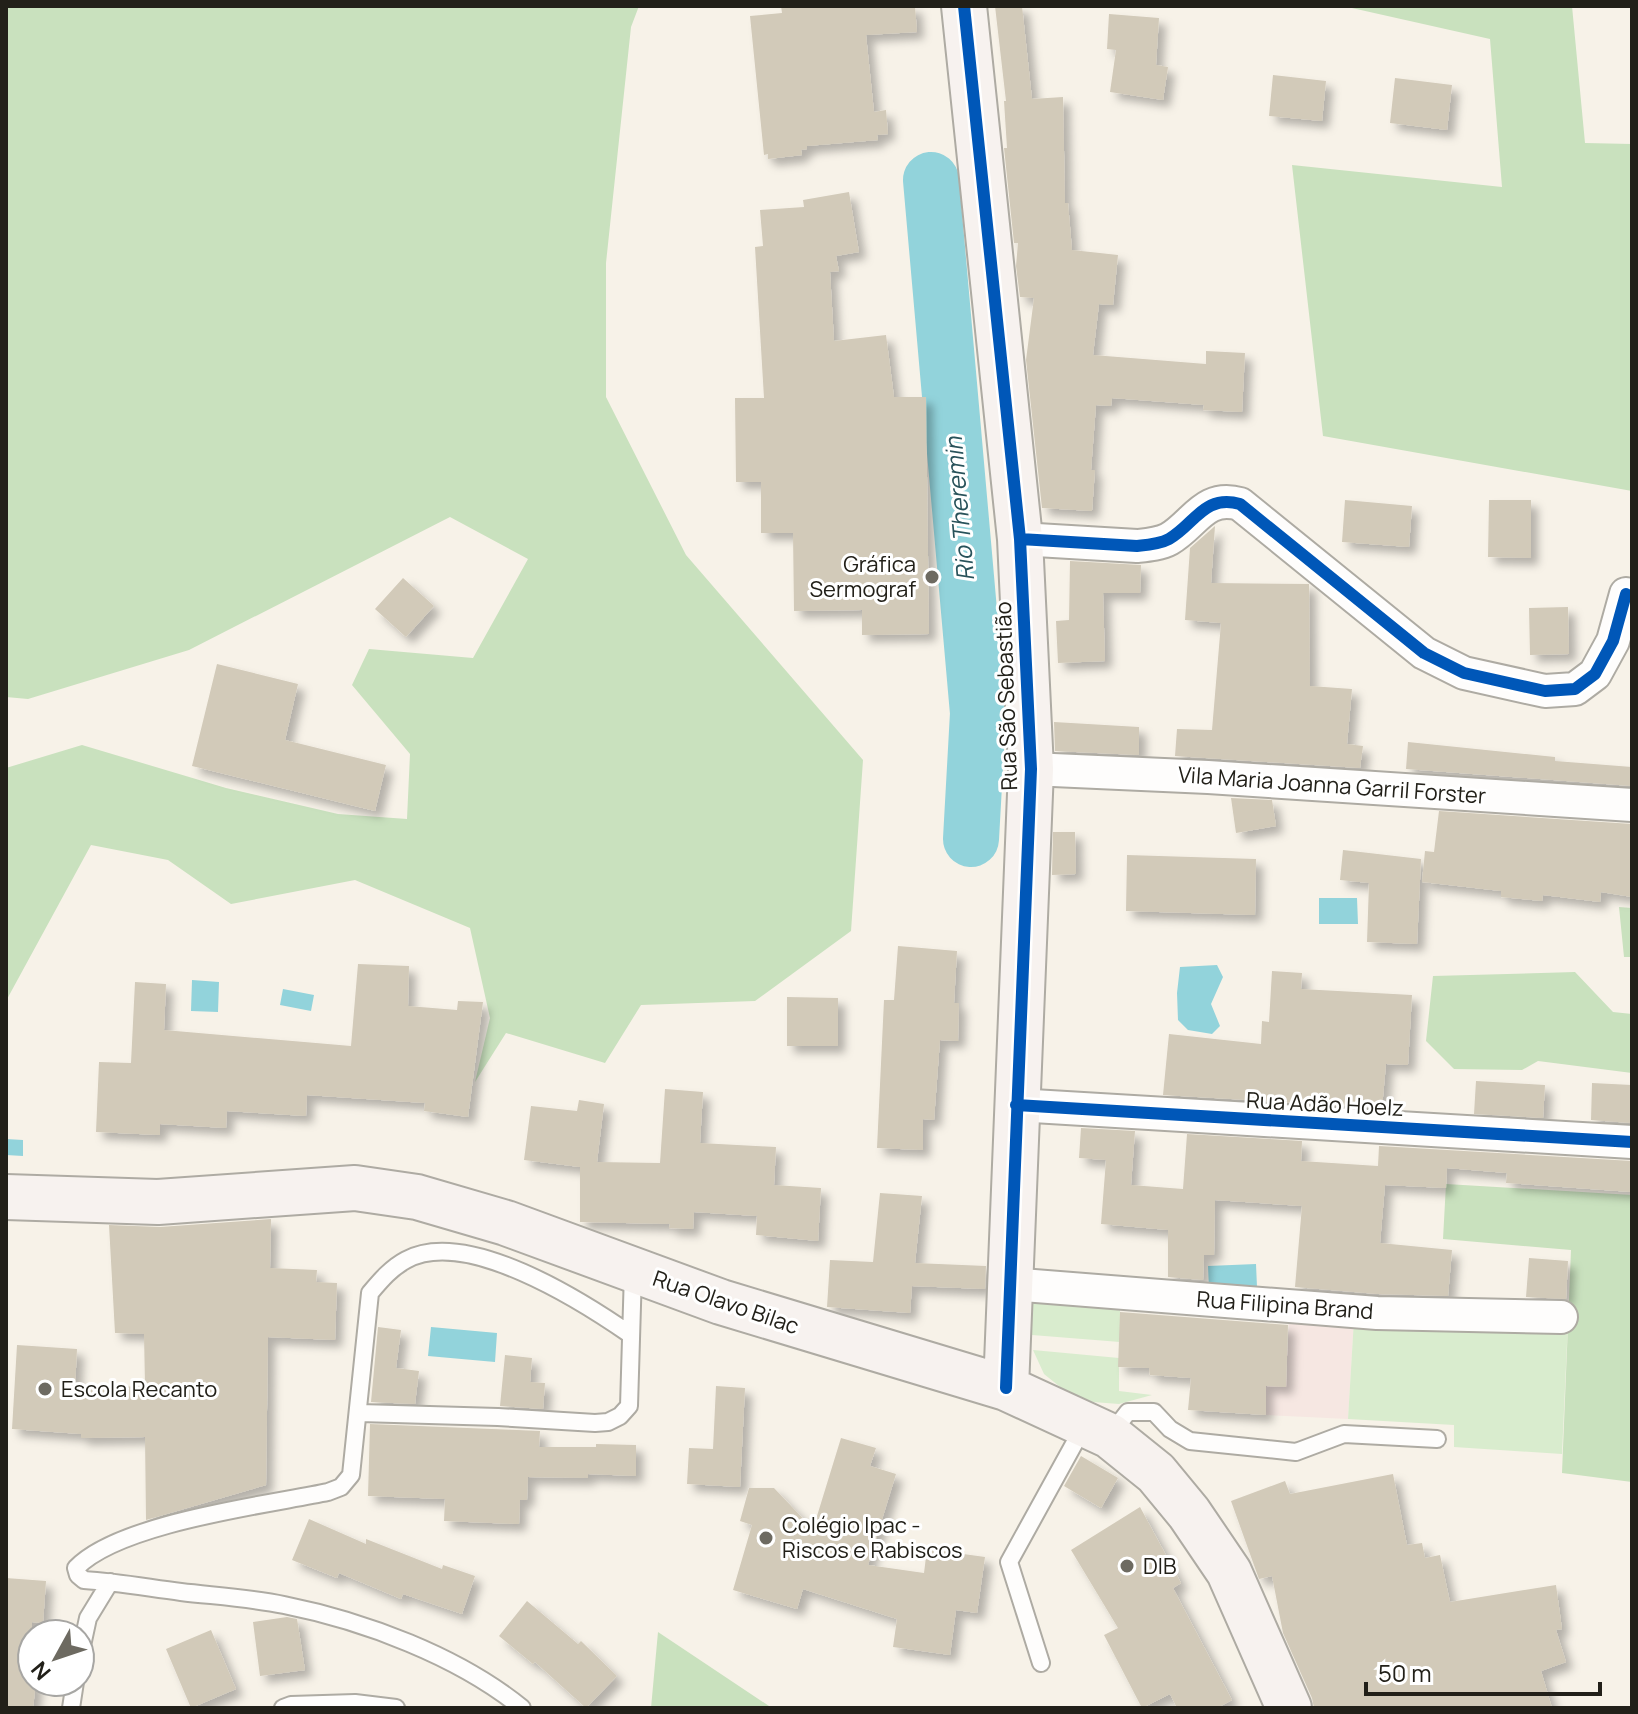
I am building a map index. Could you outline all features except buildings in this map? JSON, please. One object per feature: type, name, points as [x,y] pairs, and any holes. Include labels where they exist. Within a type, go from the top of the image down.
[{"type":"main road","name":"Rua São Sebastião","points":[[964,6],[1020,539],[1031,769],[1006,1388]]},
{"type":"main road","name":"Rua Olavo Bilac","points":[[6,1197],[158,1202],[366,1189],[417,1197],[506,1223],[721,1302],[1006,1388],[1098,1430],[1156,1473],[1189,1513],[1229,1572],[1289,1708]]},
{"type":"street","points":[[1020,539],[1137,546],[1155,544],[1168,540],[1212,504],[1227,501],[1240,504],[1424,653],[1464,673],[1545,691],[1575,689],[1595,674],[1613,641],[1626,594]]},
{"type":"street","name":"Vila Maria Joanna Garril Forster","points":[[1031,769],[1208,777],[1632,805]]},
{"type":"street","name":"Rua Adão Hoelz","points":[[1016,1105],[1632,1142]]},
{"type":"street","name":"Rua Filipina Brand","points":[[1009,1284],[1377,1313],[1561,1317]]},
{"type":"lane","points":[[522,1708],[495,1686],[443,1659],[327,1616],[282,1605],[84,1580],[76,1568],[91,1555],[137,1534],[194,1518],[341,1487],[351,1475],[360,1413],[370,1293],[387,1273],[408,1258],[440,1251],[475,1255],[575,1298],[631,1335]]},
{"type":"lane","points":[[360,1413],[582,1423],[608,1422],[620,1416],[629,1406],[633,1270]]},
{"type":"lane","points":[[1041,1663],[1009,1562],[1098,1430],[1128,1412],[1154,1412],[1170,1429],[1190,1441],[1296,1452],[1344,1434],[1437,1439]]},
{"type":"lane","points":[[88,1618],[110,1582]]},
{"type":"lane","points":[[283,1708],[291,1705],[355,1703],[396,1708]]},
{"type":"shaded area","points":[[1289,1318],[1354,1319],[1348,1419],[1266,1415],[1266,1386],[1286,1386]]},
{"type":"green space","points":[[6,6],[639,6],[631,27],[606,263],[606,397],[686,555],[863,760],[851,931],[755,1001],[641,1005],[605,1063],[506,1033],[475,1082],[490,1018],[470,928],[355,880],[231,904],[168,860],[91,845],[6,1001],[6,768],[82,745],[226,788],[338,814],[407,819],[410,754],[352,685],[369,649],[473,658],[528,559],[450,517],[189,650],[28,699],[6,697]]},
{"type":"green space","points":[[1343,6],[1572,6],[1585,143],[1632,144],[1632,491],[1323,436],[1292,165],[1502,187],[1490,39]]},
{"type":"green space","points":[[1619,907],[1632,908],[1632,957],[1624,957]]},
{"type":"green space","points":[[1575,972],[1613,1012],[1632,1014],[1632,1073],[1538,1061],[1522,1070],[1454,1069],[1426,1041],[1433,976]]},
{"type":"green space","points":[[1446,1184],[1632,1195],[1632,1482],[1562,1473],[1571,1250],[1443,1239]]},
{"type":"green space","points":[[1031,1289],[1145,1297],[1145,1311],[1120,1310],[1120,1342],[1032,1335]]},
{"type":"green space","points":[[1354,1319],[1568,1321],[1562,1454],[1454,1447],[1454,1425],[1348,1419]]},
{"type":"green space","points":[[1033,1350],[1119,1358],[1119,1391],[1152,1395],[1119,1404],[1093,1402],[1064,1390],[1044,1374]]},
{"type":"green space","points":[[658,1632],[772,1708],[651,1708]]},
{"type":"water","points":[[1319,898],[1357,898],[1358,924],[1319,924]]},
{"type":"water","points":[[1217,965],[1223,977],[1211,1004],[1220,1026],[1212,1034],[1188,1030],[1178,1020],[1180,967]]},
{"type":"water","points":[[192,980],[219,982],[218,1012],[191,1011]]},
{"type":"water","points":[[283,989],[314,995],[311,1011],[280,1005]]},
{"type":"water","points":[[6,1139],[23,1140],[23,1156],[6,1155]]},
{"type":"water","points":[[1256,1264],[1257,1287],[1209,1289],[1208,1266]]},
{"type":"water","points":[[431,1327],[497,1333],[495,1362],[428,1356]]},
{"type":"waterway","name":"Rio Theremin","points":[[931,180],[978,713],[971,839]]},
{"type":"cycle path","points":[[964,6],[1020,539],[1031,769],[1006,1388]]},
{"type":"cycle path","points":[[1020,539],[1137,546],[1153,544],[1169,539],[1217,503],[1240,504],[1424,653],[1464,673],[1545,691],[1575,689],[1595,674],[1613,641],[1626,594]]},
{"type":"cycle path","points":[[1016,1105],[1632,1142]]},
{"type":"place","name":"Gráfica Sermograf","points":[[932,577]]},
{"type":"place","name":"Escola Recanto","points":[[45,1389]]},
{"type":"place","name":"Colégio Ipac - Riscos e Rabiscos","points":[[766,1538]]},
{"type":"place","name":"DIB","points":[[1127,1566]]}]
